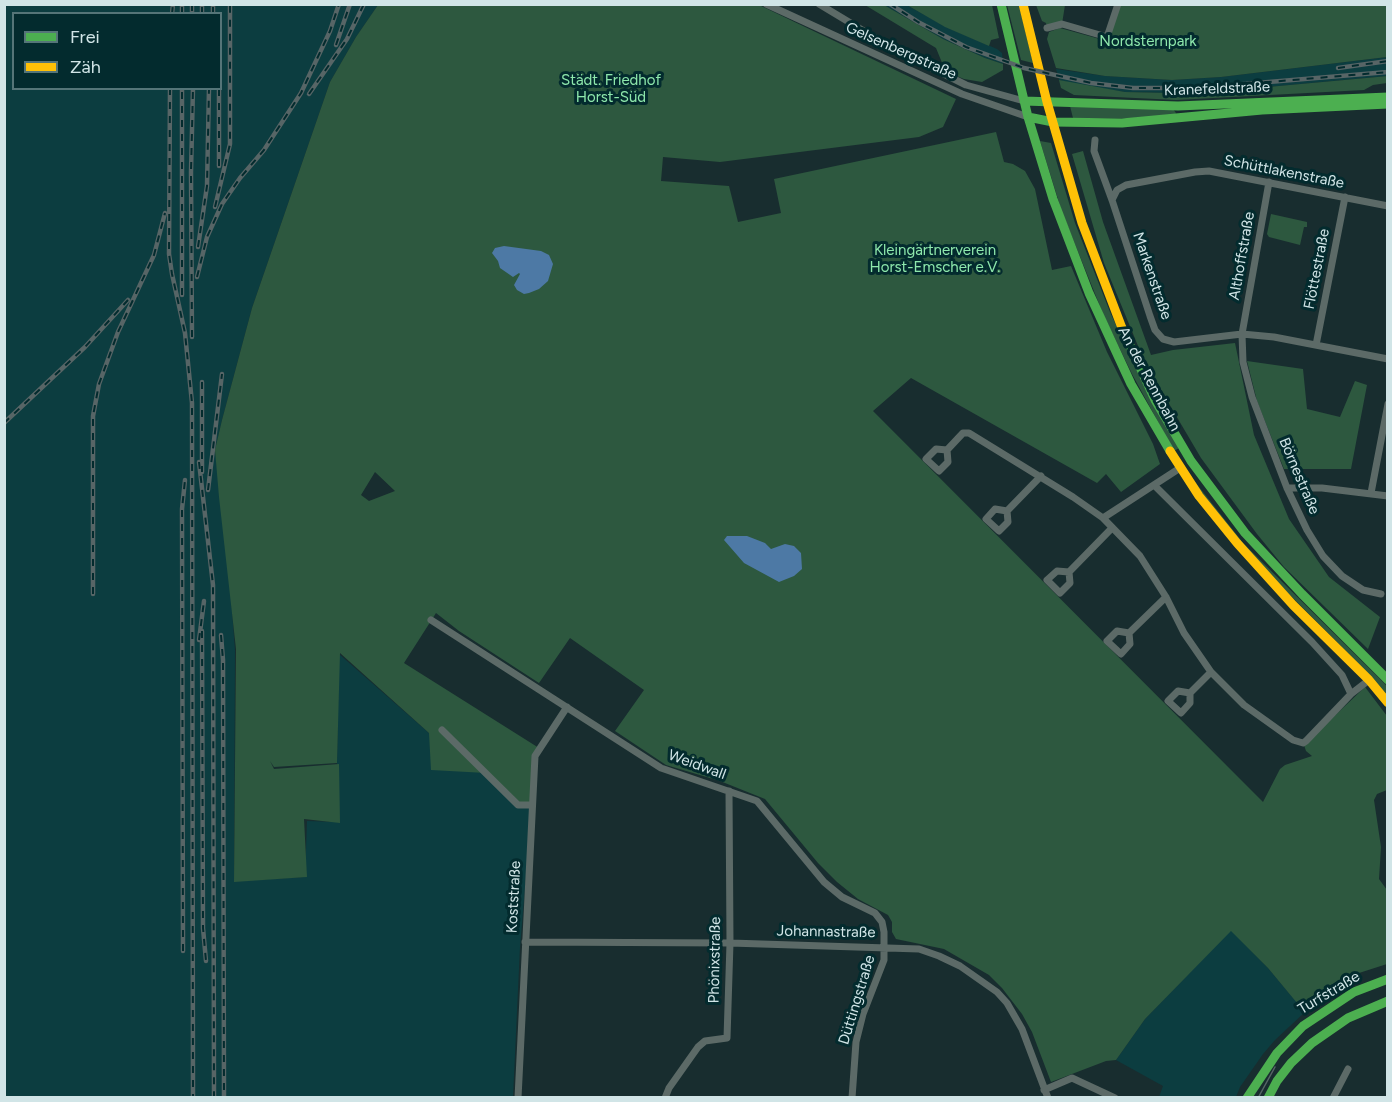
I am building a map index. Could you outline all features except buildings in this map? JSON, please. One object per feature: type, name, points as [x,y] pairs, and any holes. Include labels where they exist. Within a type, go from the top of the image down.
[{"type":"main road","name":"An der Rennbahn","points":[[1000,4],[1028,117],[1053,199],[1089,293],[1131,384],[1199,496],[1237,543],[1293,605],[1369,680],[1388,703]]},
{"type":"main road","name":"An der Rennbahn","points":[[1023,4],[1047,102],[1082,223],[1118,320],[1155,400],[1211,490],[1257,547],[1388,680]]},
{"type":"main road","name":"Kranefeldstraße","points":[[1024,101],[1178,106],[1388,97]]},
{"type":"main road","name":"Kranefeldstraße","points":[[1028,117],[1053,122],[1122,123],[1285,109],[1388,104]]},
{"type":"main road","points":[[1180,468],[1191,461]]},
{"type":"main road","name":"Turfstraße","points":[[1247,1098],[1277,1053],[1303,1026],[1354,992],[1388,979]]},
{"type":"main road","name":"Turfstraße","points":[[1268,1098],[1277,1081],[1312,1043],[1348,1018],[1388,1001]]},
{"type":"street","name":"Gelsenbergstraße","points":[[766,4],[962,94],[1028,117]]},
{"type":"street","name":"Gelsenbergstraße","points":[[819,4],[892,48],[966,85],[1024,101]]},
{"type":"street","points":[[1047,28],[1062,24],[1107,37],[1118,4]]},
{"type":"street","name":"Markenstraße","points":[[1095,140],[1094,151],[1155,330],[1163,339],[1174,342],[1242,334],[1388,359]]},
{"type":"street","name":"Schüttlakenstraße","points":[[1112,200],[1117,190],[1126,185],[1195,172],[1217,172],[1388,206]]},
{"type":"street","name":"Althoffstraße","points":[[1242,334],[1269,182]]},
{"type":"street","name":"Flöttestraße","points":[[1316,345],[1345,197]]},
{"type":"street","name":"Börnestraße","points":[[1242,334],[1243,362],[1252,397],[1287,488],[1307,530],[1323,556],[1342,576],[1363,590],[1381,594]]},
{"type":"street","points":[[1371,493],[1388,404]]},
{"type":"street","points":[[947,450],[963,433],[969,433],[1041,476],[1103,518],[1140,556],[1166,597],[1184,633],[1211,672],[1244,705],[1293,740],[1302,743],[1369,680]]},
{"type":"street","points":[[1103,518],[1180,468]]},
{"type":"street","points":[[1007,511],[1041,476]]},
{"type":"street","points":[[1154,485],[1312,642],[1342,675],[1352,694]]},
{"type":"street","points":[[1287,488],[1322,488],[1388,496]]},
{"type":"street","points":[[1069,572],[1112,528]]},
{"type":"street","points":[[1129,633],[1166,597]]},
{"type":"street","name":"Weidwall","points":[[431,620],[661,768],[750,798],[762,806],[824,882],[842,897],[876,914],[882,922],[886,947]]},
{"type":"street","points":[[1190,693],[1211,672]]},
{"type":"street","name":"Koststraße","points":[[518,1098],[536,756],[539,748],[567,708]]},
{"type":"street","points":[[442,730],[518,805],[532,806]]},
{"type":"street","name":"Phönixstraße","points":[[665,1098],[669,1088],[698,1047],[705,1041],[727,1038],[730,943],[729,791]]},
{"type":"street","name":"Johannastraße","points":[[525,942],[730,943],[919,949],[960,966],[997,992],[1014,1013],[1022,1029],[1045,1095]]},
{"type":"street","name":"Düttingstraße","points":[[852,1098],[856,1042],[863,1014],[879,977],[886,947]]},
{"type":"street","points":[[1333,1098],[1348,1069]]},
{"type":"street","points":[[1045,1095],[1072,1078],[1115,1098]]},
{"type":"shaded area","points":[[5,5],[378,5],[330,82],[252,308],[215,450],[227,545],[235,650],[234,881],[305,877],[307,821],[339,822],[337,762],[339,654],[429,733],[532,805],[520,947],[513,1097],[5,1098]]},
{"type":"shaded area","points":[[884,5],[907,5],[946,27],[997,49],[1002,53],[1003,64],[943,39]]},
{"type":"shaded area","points":[[1388,57],[1387,76],[1235,90],[1171,93],[1125,92],[1078,85],[1059,80],[1056,69],[1105,76],[1172,80],[1221,77]]},
{"type":"shaded area","points":[[1231,930],[1268,968],[1305,1012],[1263,1054],[1240,1087],[1236,1097],[1159,1097],[1163,1086],[1116,1060],[1145,1019]]},
{"type":"green space","points":[[378,5],[759,5],[956,99],[943,127],[919,137],[720,162],[663,157],[661,181],[729,186],[738,222],[781,213],[774,179],[996,132],[1004,162],[1025,171],[1035,189],[1052,270],[1071,266],[1107,352],[1153,444],[1160,464],[1121,492],[1106,474],[1097,483],[911,378],[873,411],[1263,802],[1280,769],[1285,765],[1312,756],[1306,751],[1304,745],[1365,687],[1387,716],[1387,790],[1377,794],[1374,800],[1381,847],[1379,879],[1387,890],[1387,964],[1359,973],[1302,1009],[1268,968],[1231,931],[1145,1019],[1116,1060],[1106,1061],[1051,1082],[1032,1032],[1022,1014],[989,975],[944,949],[896,939],[888,915],[858,899],[837,882],[818,863],[765,799],[720,781],[666,765],[615,731],[644,690],[570,638],[539,683],[459,631],[436,613],[404,663],[539,748],[532,805],[518,805],[486,773],[431,770],[429,733],[340,653],[337,763],[274,767],[270,761],[274,769],[339,764],[340,823],[304,819],[307,877],[234,882],[236,649],[215,450],[252,308],[330,82]],"holes":[[[375,472],[395,491],[369,501],[361,495]]]},
{"type":"green space","points":[[865,5],[884,5],[943,39],[1003,64],[1003,70],[982,82],[954,75],[945,70],[936,48]]},
{"type":"green space","points":[[907,5],[992,5],[999,38],[991,40],[989,46],[945,27]]},
{"type":"green space","points":[[1007,5],[1019,5],[1033,63],[1021,60]]},
{"type":"green space","points":[[1036,5],[1065,5],[1062,24],[1047,28]]},
{"type":"green space","name":"Nordsternpark","points":[[1118,5],[1387,5],[1387,57],[1221,77],[1172,80],[1105,76],[1056,68],[1047,39],[1049,32],[1060,28],[1107,41]]},
{"type":"green space","points":[[1388,76],[1387,83],[1373,85],[1364,90],[1176,100],[1074,95],[1061,88],[1059,80],[1125,92],[1171,93],[1235,90]]},
{"type":"green space","points":[[1070,106],[1173,109],[1176,113],[1175,115],[1135,118],[1073,118]]},
{"type":"green space","points":[[1040,141],[1051,143],[1075,223],[1110,312],[1137,371],[1179,448],[1174,451],[1132,374],[1104,316],[1062,212]]},
{"type":"green space","points":[[1083,151],[1103,222],[1151,355],[1173,350],[1235,343],[1254,435],[1289,519],[1329,577],[1380,617],[1368,649],[1284,567],[1257,534],[1201,458],[1145,363],[1104,263],[1072,154]]},
{"type":"green space","points":[[1271,214],[1307,222],[1300,245],[1269,237],[1267,234]]},
{"type":"green space","points":[[1247,361],[1303,369],[1307,409],[1340,417],[1355,381],[1367,385],[1351,469],[1284,469],[1257,401]]},
{"type":"green space","points":[[1188,473],[1244,544],[1387,686],[1387,696],[1350,655],[1257,562]]},
{"type":"water","points":[[504,246],[541,251],[549,255],[553,264],[548,281],[539,289],[529,293],[524,294],[517,290],[514,285],[520,274],[513,277],[500,268],[492,253],[495,248]]},
{"type":"water","points":[[727,536],[747,536],[765,543],[771,549],[785,544],[794,546],[801,553],[802,569],[794,576],[779,582],[744,563],[724,540]]},
{"type":"tram line","points":[[1258,1098],[1275,1067]]},
{"type":"railway","points":[[172,12],[173,4]]},
{"type":"railway","points":[[182,4],[182,12]]},
{"type":"railway","points":[[192,4],[192,12]]},
{"type":"railway","points":[[202,4],[202,12]]},
{"type":"railway","points":[[213,4],[213,12]]},
{"type":"railway","points":[[215,207],[230,144],[230,4]]},
{"type":"railway","points":[[197,277],[207,237],[222,204],[264,150],[301,93],[330,31],[339,4]]},
{"type":"railway","points":[[336,45],[350,4]]},
{"type":"railway","points":[[309,94],[347,39],[364,4]]},
{"type":"railway","points":[[890,4],[918,22],[966,47],[1024,68],[1091,83],[1133,88],[1197,88],[1388,72]]},
{"type":"railway","points":[[1338,68],[1388,61]]},
{"type":"railway","points":[[170,90],[169,254],[185,333],[192,403],[193,1098]]},
{"type":"railway","points":[[182,90],[182,295]]},
{"type":"railway","points":[[192,337],[193,90]]},
{"type":"railway","points":[[198,247],[207,186],[209,90]]},
{"type":"railway","points":[[219,90],[219,166]]},
{"type":"railway","points":[[93,594],[93,416],[99,384],[118,332],[154,255],[165,213]]},
{"type":"railway","points":[[4,423],[85,347],[128,300]]},
{"type":"railway","points":[[208,490],[222,374]]},
{"type":"railway","points":[[202,382],[202,472]]},
{"type":"railway","points":[[199,462],[213,585],[214,1098]]},
{"type":"railway","points":[[183,951],[182,509],[185,480]]},
{"type":"railway","points":[[199,640],[204,601]]},
{"type":"railway","points":[[202,631],[203,928],[206,961]]},
{"type":"railway","points":[[221,635],[223,660],[224,1098]]},
{"type":"traffic: fast","points":[[1001,4],[1028,117],[1053,199],[1089,293],[1131,384],[1170,451]]},
{"type":"traffic: fast","points":[[1024,101],[1178,106],[1388,97]]},
{"type":"traffic: fast","points":[[1028,117],[1053,122],[1122,123],[1262,110],[1388,104]]},
{"type":"traffic: fast","points":[[1122,328],[1155,400],[1191,461],[1245,533],[1388,680]]},
{"type":"traffic: fast","points":[[1247,1098],[1277,1053],[1303,1026],[1354,992],[1388,979]]},
{"type":"traffic: fast","points":[[1268,1098],[1277,1081],[1291,1063],[1312,1043],[1348,1018],[1388,1001]]},
{"type":"traffic: slow","points":[[1023,4],[1047,102],[1082,223],[1122,328]]},
{"type":"traffic: slow","points":[[1170,451],[1199,496],[1237,543],[1293,605],[1369,680],[1388,703]]},
{"type":"park label","name":"Städt. Friedhof Horst-Süd","points":[[611,90]]},
{"type":"park label","name":"Kleingärtnerverein Horst-Emscher e.V.","points":[[935,260]]}]
